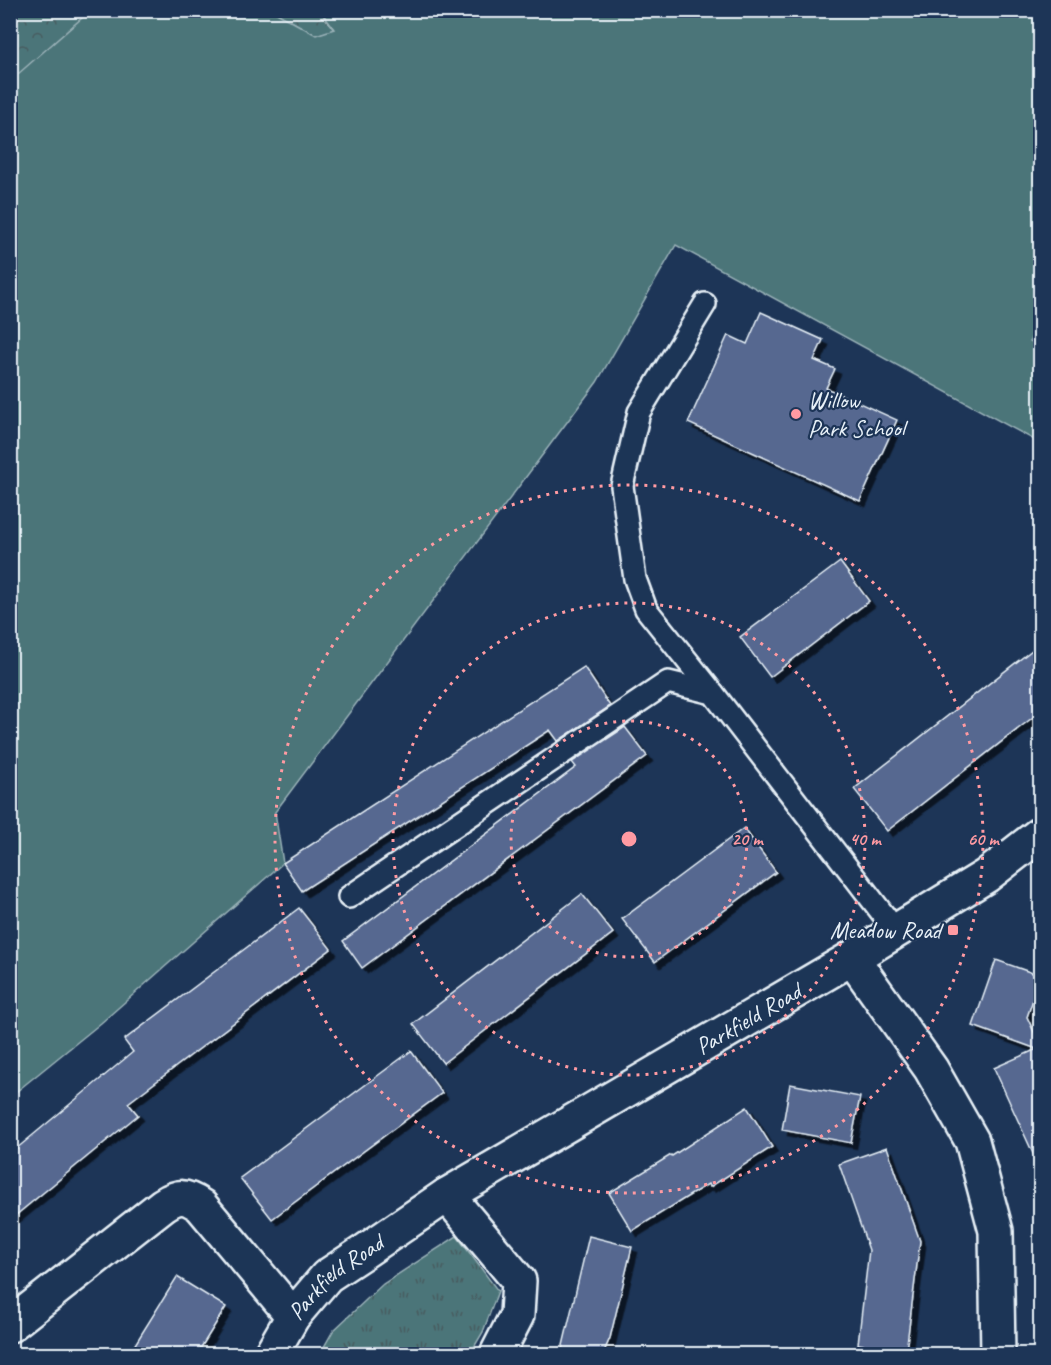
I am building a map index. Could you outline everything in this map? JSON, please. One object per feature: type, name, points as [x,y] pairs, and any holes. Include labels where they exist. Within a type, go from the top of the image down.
[{"type":"street","name":"Parkfield Road","points":[[271,1354],[293,1316],[327,1276],[447,1195],[852,958],[986,876],[1041,834]]},
{"type":"street","points":[[852,958],[931,1069],[972,1141],[996,1231],[998,1354]]},
{"type":"street","points":[[447,1195],[519,1281],[517,1315],[497,1354]]},
{"type":"street","points":[[10,1324],[163,1205],[172,1199],[181,1197],[191,1199],[201,1206],[293,1316]]},
{"type":"lane","points":[[705,304],[639,412],[622,486],[635,579],[646,609],[896,931]]},
{"type":"lane","points":[[349,897],[668,682],[713,693]]},
{"type":"green space","points":[[320,10],[1040,11],[1040,318],[1030,341],[1040,347],[1040,443],[676,245],[597,382],[275,812],[283,863],[101,1023],[11,1096],[10,81],[90,11],[273,11],[316,35],[334,29]]},
{"type":"green space","points":[[11,11],[90,11],[11,81]]},
{"type":"green space","points":[[273,11],[320,11],[334,30],[316,35]]},
{"type":"green space","points":[[457,1236],[498,1291],[483,1332],[470,1354],[320,1354],[333,1331],[383,1284]]},
{"type":"building","points":[[761,312],[823,340],[814,360],[835,369],[826,388],[897,420],[860,501],[688,423],[728,335],[747,344]]},
{"type":"building","points":[[840,562],[869,601],[770,677],[740,637]]},
{"type":"building","points":[[1041,643],[1041,711],[887,831],[854,789]]},
{"type":"building","points":[[584,667],[610,706],[558,741],[550,730],[302,891],[283,863]]},
{"type":"building","points":[[625,727],[647,756],[362,968],[343,941],[576,767],[572,762]]},
{"type":"building","points":[[744,828],[776,872],[655,962],[622,919]]},
{"type":"building","points":[[582,894],[613,933],[443,1063],[413,1024]]},
{"type":"building","points":[[299,908],[331,949],[128,1103],[138,1115],[10,1220],[10,1154],[133,1052],[124,1040]]},
{"type":"building","points":[[996,960],[1041,976],[1027,1017],[1041,1047],[1041,1171],[994,1068],[1037,1049],[973,1026]]},
{"type":"building","points":[[411,1051],[442,1093],[272,1219],[240,1178]]},
{"type":"building","points":[[790,1084],[860,1097],[851,1143],[782,1130]]},
{"type":"building","points":[[747,1107],[772,1147],[710,1187],[708,1184],[632,1231],[609,1193],[672,1156]]},
{"type":"building","points":[[887,1147],[920,1241],[906,1351],[858,1344],[869,1250],[839,1164]]},
{"type":"building","points":[[589,1236],[632,1247],[610,1338],[603,1354],[561,1354]]},
{"type":"building","points":[[177,1277],[226,1307],[197,1354],[129,1354]]},
{"type":"place","name":"Willow Park School","points":[[796,414]]},
{"type":"place","name":"Meadow Road","points":[[953,930]]}]
